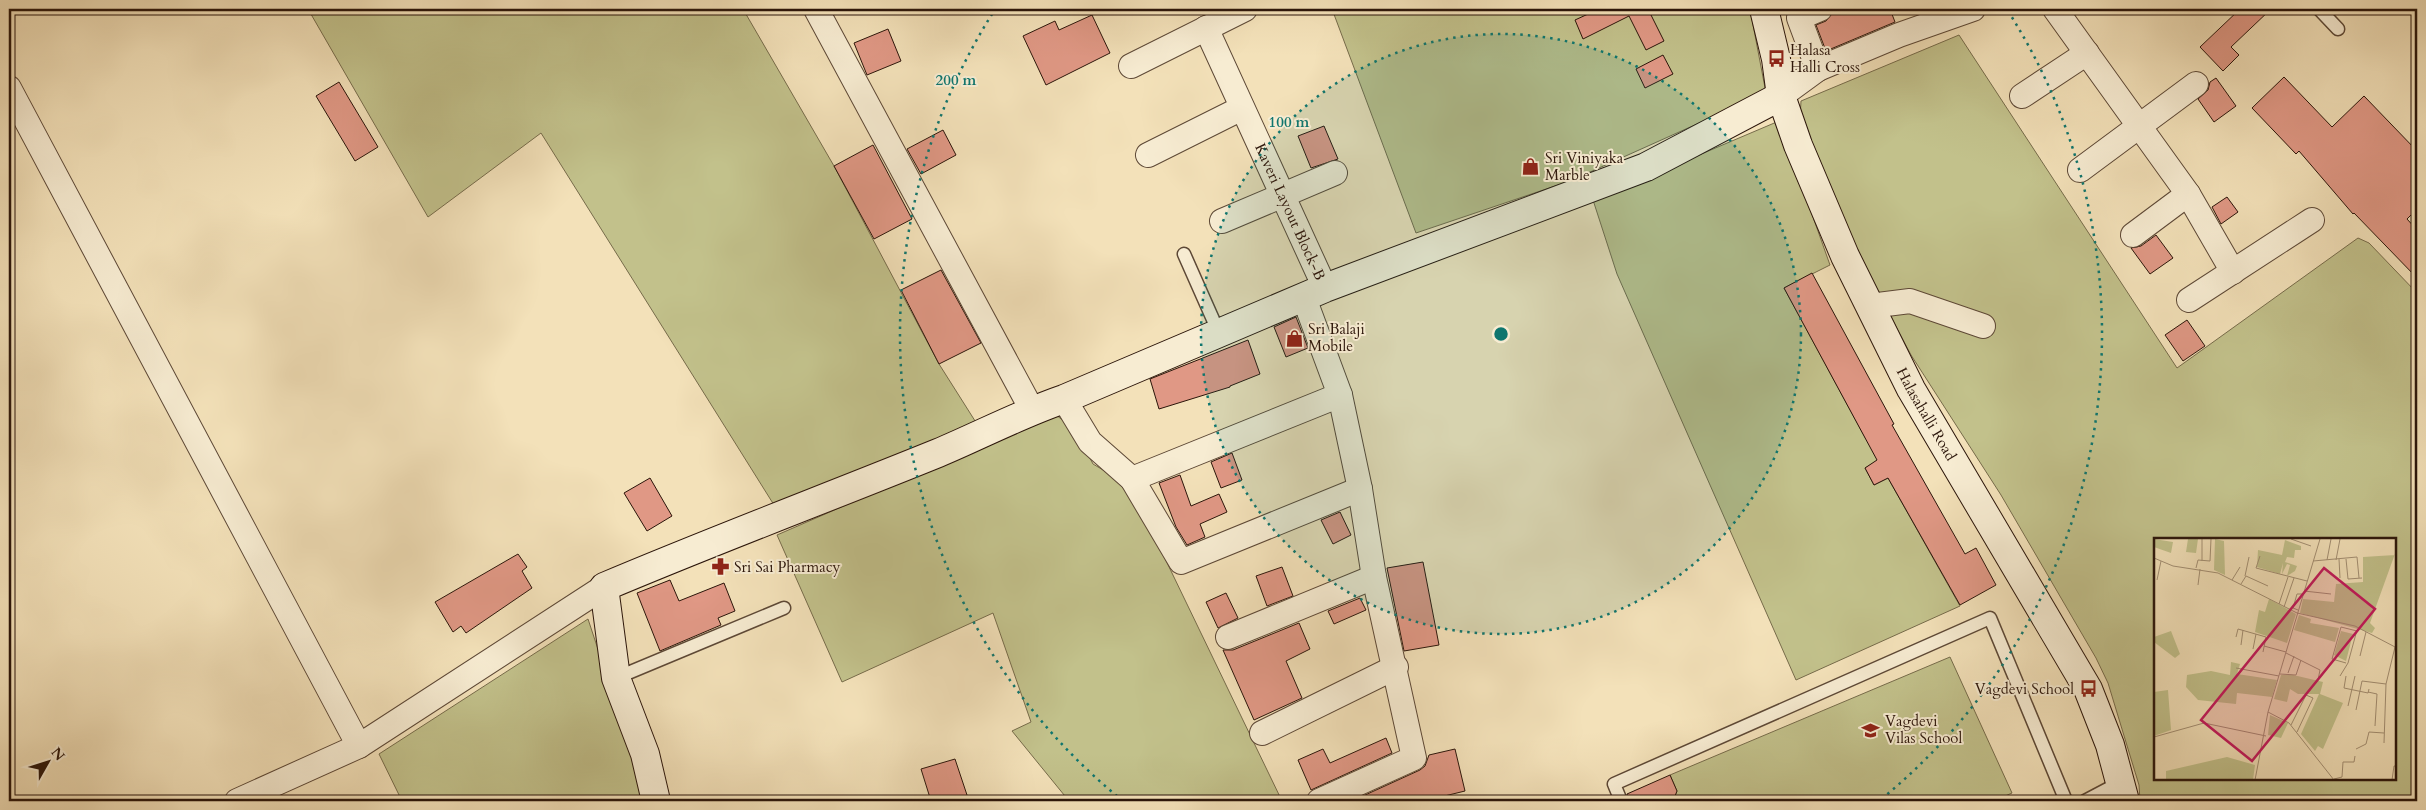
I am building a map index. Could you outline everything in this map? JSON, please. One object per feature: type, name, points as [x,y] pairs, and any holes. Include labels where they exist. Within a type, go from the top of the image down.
[{"type":"street","points":[[816,9],[1032,410]]},
{"type":"street","points":[[1131,66],[1245,9]]},
{"type":"street","name":"Halasahalli Road","points":[[1764,9],[1776,58],[1781,96],[1798,145],[1845,256],[1911,389],[2088,689],[2110,745],[2123,792]]},
{"type":"street","points":[[1818,69],[1799,18],[1820,9]]},
{"type":"street","points":[[237,801],[359,746],[604,587],[723,536],[940,452],[1032,410],[1064,400],[1314,293],[1646,166],[1781,96],[1818,69],[1899,35],[1973,9]]},
{"type":"street","points":[[2056,9],[2188,194],[2232,272]]},
{"type":"street","name":"Kaveri Layout Block-B","points":[[1206,28],[1282,194],[1314,293],[1340,395],[1360,489],[1374,576],[1396,667],[1414,758],[1319,801]]},
{"type":"street","points":[[2022,96],[2088,53]]},
{"type":"street","points":[[2080,170],[2196,84]]},
{"type":"street","points":[[9,88],[359,746]]},
{"type":"street","points":[[1148,156],[1242,108]]},
{"type":"street","points":[[1222,221],[1335,173]]},
{"type":"street","points":[[2133,235],[2188,194]]},
{"type":"street","points":[[2189,300],[2312,220]]},
{"type":"street","points":[[1870,306],[1910,301],[1983,326]]},
{"type":"street","points":[[1132,479],[1340,395]]},
{"type":"street","points":[[1064,400],[1090,442],[1132,479],[1181,562],[1360,489]]},
{"type":"street","points":[[1228,637],[1374,576]]},
{"type":"street","points":[[604,587],[616,678],[646,754],[656,801]]},
{"type":"street","points":[[1262,733],[1396,667]]},
{"type":"lane","points":[[2319,9],[2338,29]]},
{"type":"lane","points":[[1184,254],[1219,333]]},
{"type":"lane","points":[[616,678],[784,608]]},
{"type":"lane","points":[[1621,801],[1614,784],[1990,618],[2066,801]]},
{"type":"lane","points":[[2085,801],[2123,792]]},
{"type":"shaded area","points":[[308,9],[743,9],[834,166],[939,364],[977,424],[774,505],[541,133],[428,217]]},
{"type":"shaded area","points":[[1332,9],[1750,9],[1766,93],[1570,181],[1416,233]]},
{"type":"shaded area","points":[[1959,35],[2177,368],[2358,238],[2369,243],[2417,293],[2417,801],[2140,801],[2139,785],[2108,683],[2096,658],[2001,495],[1911,355],[1839,219],[1800,119],[1801,101]]},
{"type":"shaded area","points":[[1779,121],[1830,265],[1784,288],[1866,439],[1899,448],[1865,468],[1874,485],[1888,478],[1960,606],[1796,680],[1617,274],[1593,200]]},
{"type":"shaded area","points":[[1055,414],[1076,431],[1093,464],[1130,486],[1282,801],[1069,801],[1012,731],[1031,722],[993,613],[842,682],[777,535]]},
{"type":"shaded area","points":[[588,619],[643,786],[645,801],[402,801],[379,754]]},
{"type":"shaded area","points":[[1950,657],[2012,793],[1994,801],[1673,801],[1677,791],[1670,775]]},
{"type":"building","points":[[1599,9],[1648,9],[1664,41],[1646,50],[1629,16],[1583,39],[1575,20]]},
{"type":"building","points":[[1841,9],[1890,9],[1895,22],[1826,51],[1816,25],[1826,21],[1833,12]]},
{"type":"building","points":[[2240,9],[2271,9],[2231,47],[2239,55],[2223,71],[2200,47]]},
{"type":"building","points":[[1092,15],[1110,53],[1046,85],[1023,36],[1055,21],[1059,30]]},
{"type":"building","points":[[888,29],[901,61],[867,75],[854,43]]},
{"type":"building","points":[[1663,55],[1673,74],[1645,88],[1636,69]]},
{"type":"building","points":[[2284,77],[2332,127],[2364,96],[2417,151],[2417,209],[2407,219],[2417,230],[2417,278],[2353,214],[2299,151],[2296,154],[2252,108]]},
{"type":"building","points":[[2216,78],[2236,106],[2214,122],[2198,99],[2208,90],[2210,82]]},
{"type":"building","points":[[339,82],[378,147],[355,161],[316,96]]},
{"type":"building","points":[[1324,126],[1338,159],[1311,168],[1298,136]]},
{"type":"building","points":[[943,130],[956,155],[921,174],[907,149]]},
{"type":"building","points":[[873,145],[912,219],[874,239],[834,166]]},
{"type":"building","points":[[2227,197],[2238,212],[2221,224],[2212,207]]},
{"type":"building","points":[[2156,235],[2173,258],[2150,274],[2131,248],[2141,246]]},
{"type":"building","points":[[941,270],[981,343],[939,364],[901,290]]},
{"type":"building","points":[[1812,273],[1894,424],[1892,425],[1965,554],[1976,548],[1996,585],[1960,605],[1888,478],[1874,485],[1865,468],[1877,460],[1784,288]]},
{"type":"building","points":[[1296,317],[1308,348],[1286,357],[1274,327]]},
{"type":"building","points":[[2187,320],[2205,346],[2183,361],[2165,335]]},
{"type":"building","points":[[1248,340],[1260,374],[1230,387],[1159,409],[1150,379]]},
{"type":"building","points":[[1232,453],[1242,480],[1221,488],[1211,462]]},
{"type":"building","points":[[1180,475],[1191,506],[1219,494],[1227,512],[1200,524],[1205,537],[1187,545],[1176,527],[1159,483]]},
{"type":"building","points":[[650,478],[672,516],[647,531],[624,493]]},
{"type":"building","points":[[1340,512],[1351,535],[1333,544],[1321,520]]},
{"type":"building","points":[[518,554],[527,567],[522,571],[532,588],[466,633],[461,626],[453,632],[435,602]]},
{"type":"building","points":[[1423,562],[1439,645],[1404,651],[1387,568]]},
{"type":"building","points":[[1282,567],[1293,596],[1267,606],[1256,576]]},
{"type":"building","points":[[670,580],[679,601],[724,583],[735,611],[718,618],[721,625],[660,651],[637,593]]},
{"type":"building","points":[[1226,593],[1238,618],[1218,628],[1206,602]]},
{"type":"building","points":[[1360,598],[1366,610],[1334,624],[1328,611]]},
{"type":"building","points":[[1299,623],[1310,649],[1286,661],[1302,698],[1254,720],[1223,650],[1233,650]]},
{"type":"building","points":[[1386,738],[1392,753],[1311,790],[1298,760],[1323,749],[1330,763]]},
{"type":"building","points":[[1455,749],[1465,791],[1424,801],[1352,801],[1420,770],[1425,766],[1429,755]]},
{"type":"building","points":[[955,759],[969,801],[931,801],[921,769]]},
{"type":"building","points":[[1670,775],[1677,791],[1673,801],[1629,801],[1627,794]]},
{"type":"place","name":"Halasa Halli Cross","points":[[1776,59]]},
{"type":"place","name":"Sri Viniyaka Marble","points":[[1531,167]]},
{"type":"place","name":"Sri Balaji Mobile","points":[[1294,338]]},
{"type":"place","name":"Sri Sai Pharmacy","points":[[720,567]]},
{"type":"place","name":"Vagdevi School","points":[[2088,689]]},
{"type":"place","name":"Vagdevi Vilas School","points":[[1871,730]]}]
